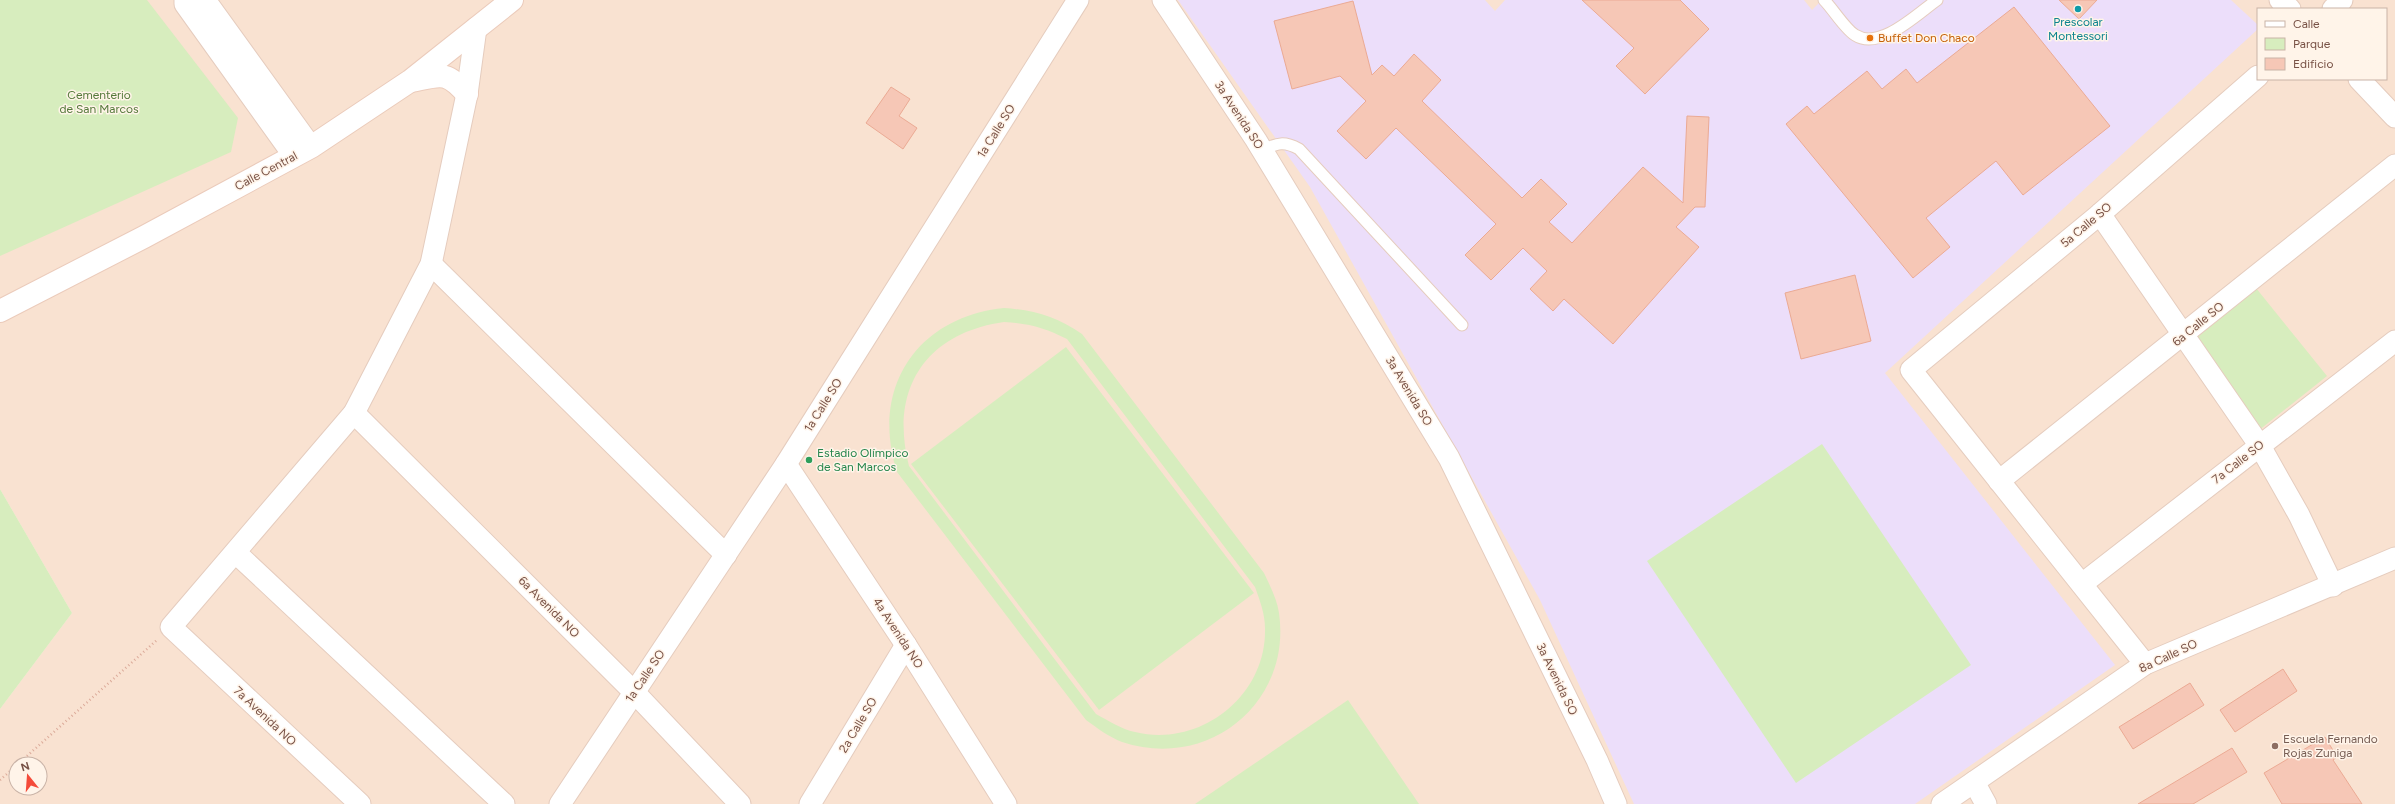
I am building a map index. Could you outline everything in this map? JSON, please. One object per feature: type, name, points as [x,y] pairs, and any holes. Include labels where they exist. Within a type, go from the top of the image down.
[{"type":"main road","name":"Calle Central","points":[[0,311],[144,237],[302,152],[410,81],[512,0]]},
{"type":"main road","points":[[410,81],[436,76],[453,78],[467,94]]},
{"type":"street","points":[[185,0],[185,4],[302,152]]},
{"type":"street","points":[[205,0],[302,152]]},
{"type":"street","name":"1a Calle SO","points":[[560,804],[786,464],[1078,0]]},
{"type":"street","name":"3a Avenida SO","points":[[1162,0],[1262,150],[1450,458],[1597,760],[1616,804]]},
{"type":"street","points":[[2280,0],[2289,8]]},
{"type":"street","points":[[2334,8],[2342,0]]},
{"type":"street","points":[[171,627],[236,553],[354,413],[431,264],[467,94],[476,28]]},
{"type":"street","name":"5a Calle SO","points":[[1999,481],[1911,370],[2100,214],[2257,77]]},
{"type":"street","points":[[2360,80],[2395,117]]},
{"type":"street","name":"6a Calle SO","points":[[1999,481],[2184,336],[2395,165]]},
{"type":"street","points":[[2100,214],[2260,446],[2299,515],[2333,586]]},
{"type":"street","points":[[431,264],[726,555]]},
{"type":"street","name":"7a Calle SO","points":[[2082,584],[2395,341]]},
{"type":"street","name":"6a Avenida NO","points":[[354,413],[634,692],[740,804]]},
{"type":"street","name":"4a Avenida NO","points":[[786,464],[906,645],[1006,804]]},
{"type":"street","points":[[1999,481],[2145,664]]},
{"type":"street","points":[[236,553],[504,804]]},
{"type":"street","name":"8a Calle SO","points":[[1942,804],[2145,664],[2333,586],[2395,558]]},
{"type":"street","name":"7a Avenida NO","points":[[171,627],[360,804]]},
{"type":"street","name":"2a Calle SO","points":[[810,804],[906,645]]},
{"type":"street","points":[[1974,782],[1986,804]]},
{"type":"lane","points":[[1824,0],[1855,35],[1874,40],[1886,36],[1937,0]]},
{"type":"lane","points":[[1262,150],[1274,145],[1287,143],[1299,149],[1462,326]]},
{"type":"path","points":[[27,756],[171,627]]},
{"type":"path","points":[[0,780],[8,773]]},
{"type":"shaded area","points":[[0,0],[2395,0],[2395,804],[0,804],[0,709],[72,613],[0,489]]},
{"type":"shaded area","points":[[1178,0],[1485,0],[1495,11],[1505,0],[1804,0],[1812,10],[1822,0],[2231,0],[2257,24],[2257,30],[1885,373],[2115,665],[1915,804],[1634,804],[1540,600],[1310,187]]},
{"type":"green space","name":"Cementerio de San Marcos","points":[[0,0],[147,0],[238,118],[231,152],[0,256]]},
{"type":"green space","points":[[2256,288],[2327,376],[2258,431],[2190,339]]},
{"type":"green space","points":[[1004,308],[1025,311],[1045,315],[1073,328],[1082,334],[1264,573],[1275,598],[1279,613],[1280,646],[1272,675],[1258,701],[1238,722],[1213,738],[1185,747],[1154,748],[1117,740],[1086,720],[897,472],[890,441],[890,412],[896,386],[908,362],[925,342],[947,326],[973,314]],"holes":[[[1004,322],[1037,327],[1067,339],[1255,587],[1265,623],[1263,653],[1255,675],[1242,695],[1225,712],[1205,724],[1183,732],[1159,735],[1130,731],[1096,714],[909,466],[904,438],[904,413],[910,390],[920,369],[934,352],[953,338],[977,328]]]},
{"type":"green space","points":[[1066,347],[1254,593],[1099,710],[911,464]]},
{"type":"green space","points":[[1822,444],[1971,665],[1796,783],[1647,561]]},
{"type":"green space","points":[[0,489],[72,613],[0,709]]},
{"type":"green space","points":[[1348,700],[1419,804],[1195,804]]},
{"type":"building","points":[[1582,0],[1680,0],[1709,29],[1645,94],[1616,66],[1634,48]]},
{"type":"building","name":"Prescolar Montessori","points":[[2059,0],[2097,0],[2079,19]]},
{"type":"building","points":[[1353,1],[1372,75],[1382,65],[1394,76],[1414,54],[1441,80],[1422,101],[1522,198],[1541,179],[1567,204],[1549,222],[1572,243],[1643,167],[1683,203],[1687,116],[1709,117],[1705,207],[1695,207],[1676,227],[1699,247],[1613,344],[1564,299],[1553,311],[1530,289],[1547,271],[1523,248],[1491,280],[1465,255],[1496,224],[1396,128],[1366,159],[1337,131],[1366,101],[1340,76],[1292,89],[1274,21]]},
{"type":"building","points":[[2014,7],[2110,126],[2023,195],[1996,161],[1926,218],[1950,247],[1913,278],[1786,124],[1807,106],[1814,114],[1867,71],[1882,89],[1906,69],[1917,83]]},
{"type":"building","points":[[891,87],[910,99],[899,116],[917,128],[903,149],[866,123]]},
{"type":"building","points":[[1855,275],[1871,341],[1801,359],[1785,293]]},
{"type":"building","points":[[2283,669],[2297,691],[2235,732],[2220,710]]},
{"type":"building","points":[[2190,683],[2204,705],[2133,749],[2119,727]]},
{"type":"building","points":[[2325,737],[2337,757],[2333,760],[2362,804],[2282,804],[2264,773]]},
{"type":"building","points":[[2232,748],[2247,772],[2193,804],[2138,804]]},
{"type":"place","name":"Prescolar Montessori","points":[[2078,9]]},
{"type":"place","name":"Buffet Don Chaco","points":[[1870,38]]},
{"type":"place","name":"Estadio Olímpico de San Marcos","points":[[809,460]]},
{"type":"place","name":"Escuela Fernando Rojas Zuniga","points":[[2275,746]]}]
